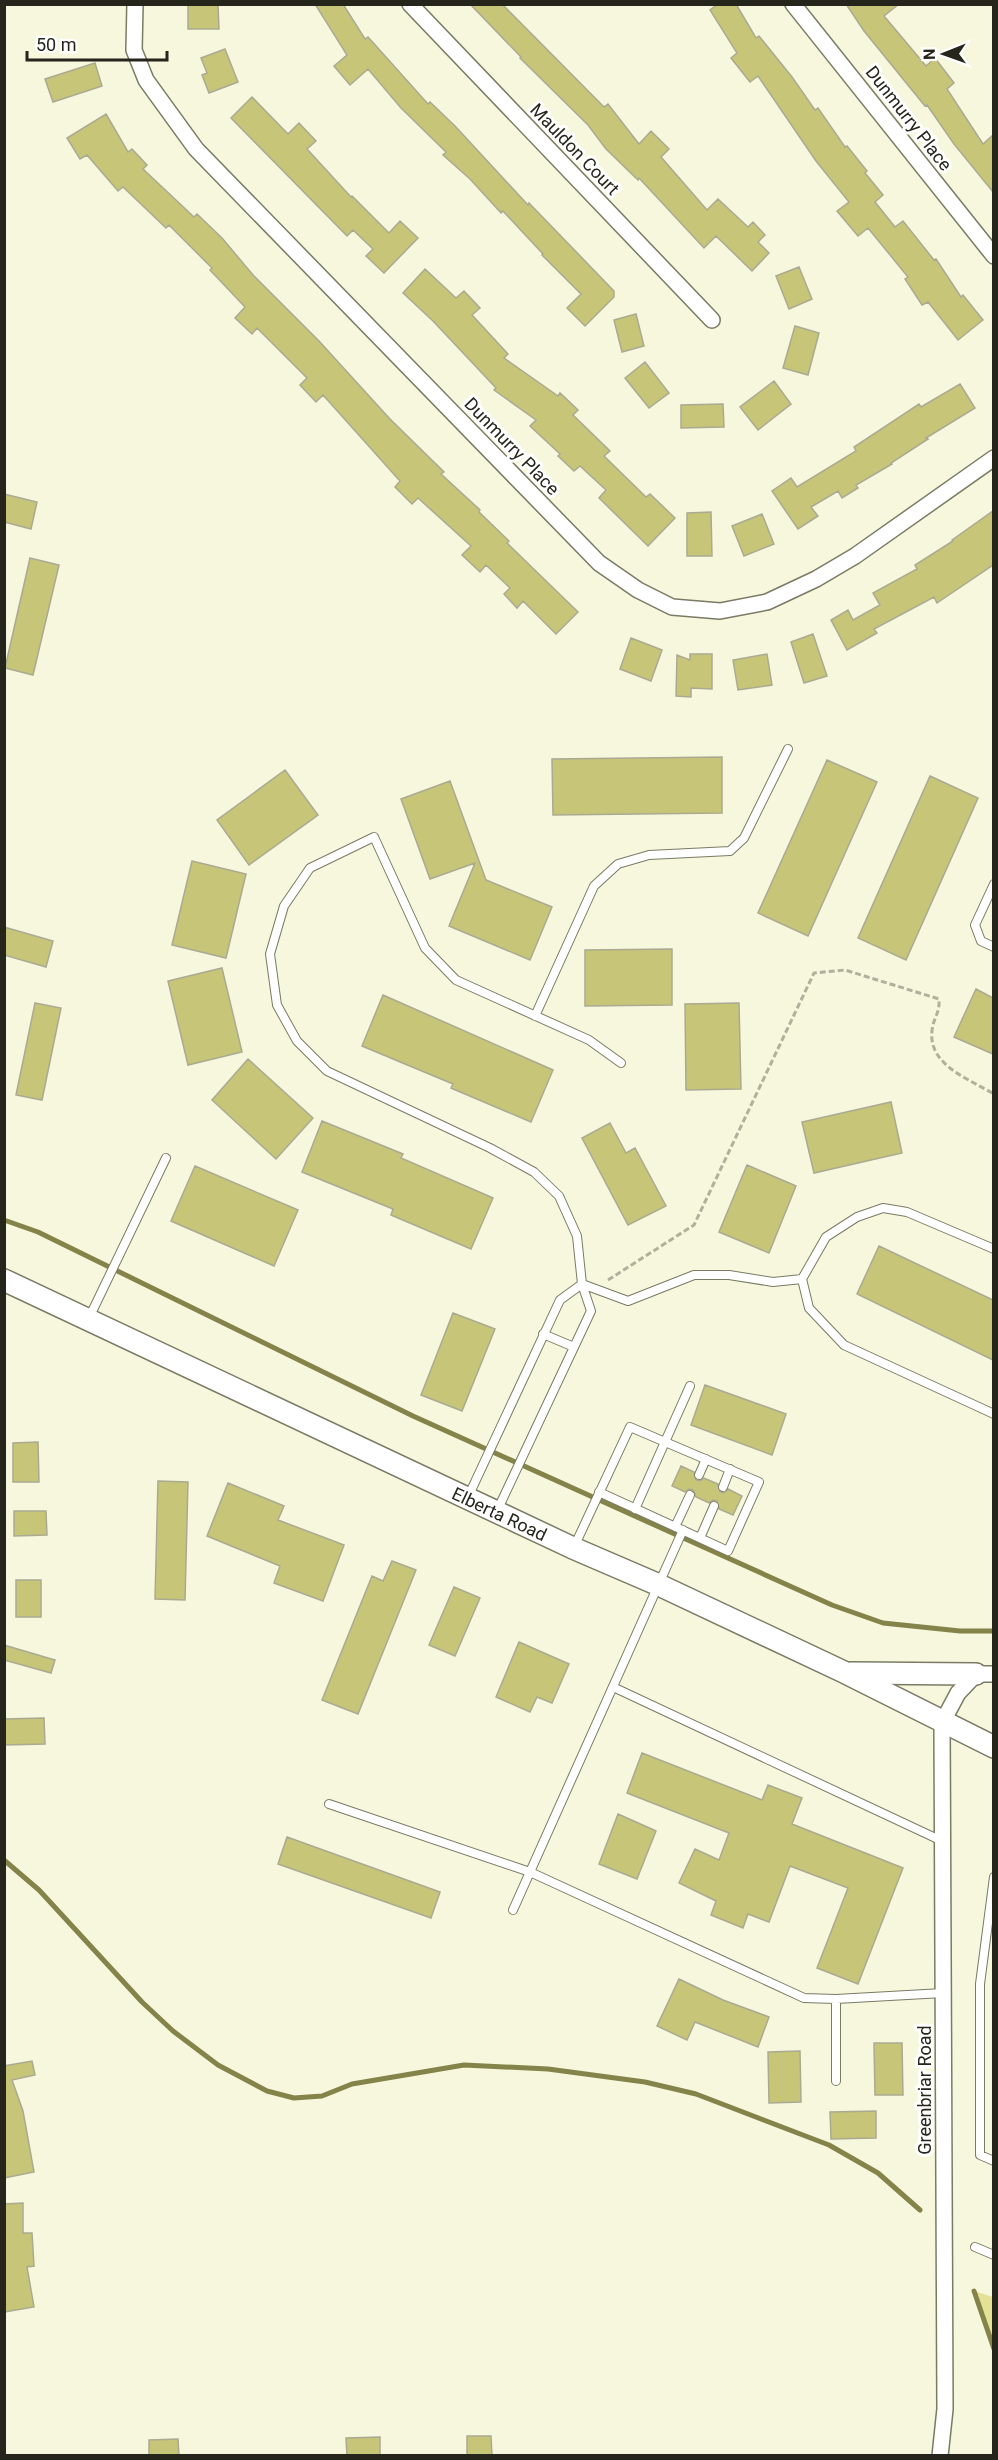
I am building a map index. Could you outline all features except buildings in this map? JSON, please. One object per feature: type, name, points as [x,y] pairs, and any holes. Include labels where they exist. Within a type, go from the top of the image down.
[{"type":"street","name":"Dunmurry Place","points":[[135,4],[134,50],[147,80],[196,149],[599,563],[638,590],[672,607],[720,610],[767,602],[816,579],[855,556],[993,458]]},
{"type":"street","name":"Mauldon Court","points":[[410,4],[712,320]]},
{"type":"street","name":"Dunmurry Place","points":[[793,4],[993,256]]},
{"type":"street","name":"Elberta Road","points":[[4,1280],[573,1548],[659,1585],[846,1673],[993,1747]]},
{"type":"street","points":[[846,1673],[985,1674]]},
{"type":"street","points":[[942,1723],[958,1694],[985,1674]]},
{"type":"street","name":"Greenbriar Road","points":[[940,2456],[945,2409],[942,1723]]},
{"type":"lane","points":[[534,1016],[594,886],[618,864],[649,855],[730,851],[744,838],[788,749]]},
{"type":"lane","points":[[496,1512],[591,1311],[582,1284],[577,1236],[559,1196],[534,1172],[490,1148],[327,1071],[297,1041],[277,1005],[270,954],[284,906],[310,868],[374,837],[424,948],[456,980],[589,1040],[621,1063]]},
{"type":"lane","points":[[993,884],[975,925],[981,941],[993,947]]},
{"type":"lane","points":[[88,1319],[166,1158]]},
{"type":"lane","points":[[993,1249],[908,1212],[883,1208],[857,1217],[826,1237],[802,1279],[809,1308],[844,1345],[993,1414]]},
{"type":"lane","points":[[582,1284],[628,1301],[694,1275],[729,1275],[772,1282],[802,1279]]},
{"type":"lane","points":[[467,1498],[560,1300],[582,1284]]},
{"type":"lane","points":[[543,1334],[574,1347]]},
{"type":"lane","points":[[635,1509],[667,1442],[690,1386]]},
{"type":"lane","points":[[573,1548],[599,1492],[630,1427],[759,1482],[728,1551],[599,1492]]},
{"type":"lane","points":[[699,1475],[706,1459]]},
{"type":"lane","points":[[723,1487],[729,1469]]},
{"type":"lane","points":[[675,1527],[690,1495]]},
{"type":"lane","points":[[700,1538],[714,1506]]},
{"type":"lane","points":[[513,1910],[683,1530]]},
{"type":"lane","points":[[613,1687],[942,1841]]},
{"type":"lane","points":[[329,1804],[530,1872],[804,1998],[943,1993]]},
{"type":"lane","points":[[993,1878],[980,1984],[980,2155],[993,2161]]},
{"type":"lane","points":[[836,1998],[836,2081]]},
{"type":"lane","points":[[975,2247],[993,2255]]},
{"type":"path","points":[[594,1289],[694,1225],[814,973],[844,970],[939,999],[940,1011],[932,1029],[932,1048],[940,1060],[993,1094]]},
{"type":"shaded area","points":[[974,2291],[993,2297],[993,2347]]},
{"type":"waterway","points":[[4,1220],[38,1232],[413,1416],[832,1605],[883,1623],[960,1631],[994,1631]]},
{"type":"waterway","points":[[4,1860],[39,1890],[142,2002],[173,2031],[218,2065],[267,2091],[294,2098],[322,2096],[352,2084],[464,2065],[548,2069],[645,2082],[696,2094],[829,2145],[878,2173],[920,2210]]},
{"type":"waterway","points":[[974,2291],[994,2349]]}]
